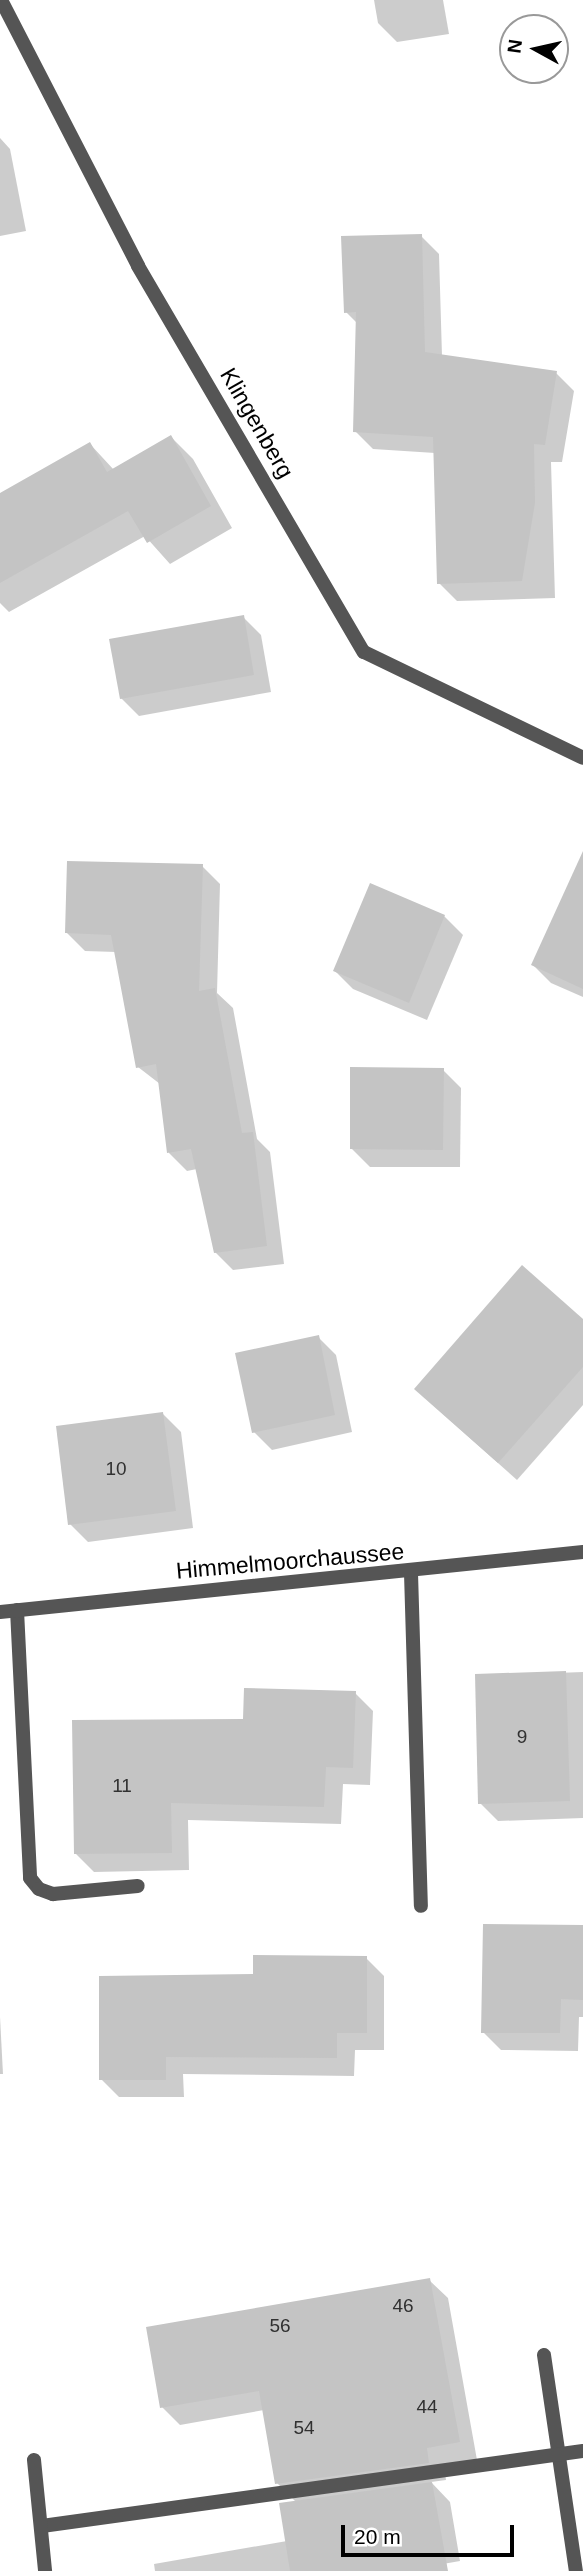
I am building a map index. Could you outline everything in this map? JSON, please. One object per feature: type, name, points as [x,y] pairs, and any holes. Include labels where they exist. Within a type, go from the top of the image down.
[{"type":"street","name":"Klingenberg","points":[[1,0],[138,266],[364,652],[583,758]]},
{"type":"street","name":"Himmelmoorchaussee","points":[[0,1612],[411,1573],[583,1552]]},
{"type":"street","points":[[411,1573],[421,1906]]},
{"type":"street","points":[[17,1610],[30,1878],[38,1889],[52,1894],[138,1886]]},
{"type":"street","points":[[544,2356],[576,2571]]},
{"type":"street","points":[[42,2526],[583,2451]]},
{"type":"street","points":[[34,2460],[45,2571]]},
{"type":"building","points":[[422,234],[425,352],[557,371],[545,445],[534,444],[535,503],[522,581],[437,584],[433,437],[353,432],[356,312],[344,313],[341,236]]},
{"type":"building","points":[[171,435],[211,506],[147,543],[128,511],[0,583],[0,493],[90,442],[107,472]]},
{"type":"building","points":[[244,615],[254,675],[120,699],[109,639]]},
{"type":"building","points":[[583,851],[583,989],[531,965]]},
{"type":"building","points":[[67,861],[203,864],[199,991],[215,988],[242,1133],[253,1132],[267,1246],[214,1253],[191,1149],[167,1153],[156,1064],[136,1068],[111,935],[65,933]]},
{"type":"building","points":[[370,883],[445,915],[409,1003],[333,971]]},
{"type":"building","points":[[350,1067],[444,1068],[443,1150],[350,1149]]},
{"type":"building","points":[[522,1265],[583,1319],[583,1367],[498,1463],[414,1389]]},
{"type":"building","points":[[319,1335],[335,1415],[252,1433],[235,1353]]},
{"type":"building","points":[[163,1412],[176,1511],[68,1525],[56,1426]]},
{"type":"building","points":[[566,1671],[570,1801],[478,1804],[475,1674]]},
{"type":"building","points":[[244,1688],[356,1691],[353,1768],[326,1767],[324,1807],[171,1803],[172,1853],[74,1854],[72,1720],[243,1719]]},
{"type":"building","points":[[483,1924],[583,1925],[583,2000],[561,1999],[560,2033],[481,2033]]},
{"type":"building","points":[[253,1955],[367,1956],[367,2033],[337,2033],[337,2058],[166,2057],[166,2080],[99,2080],[99,1976],[253,1974]]},
{"type":"building","points":[[430,2278],[460,2442],[427,2448],[429,2463],[275,2484],[259,2391],[160,2408],[146,2327]]},
{"type":"building","points":[[432,2482],[448,2571],[290,2571],[279,2503]]}]
